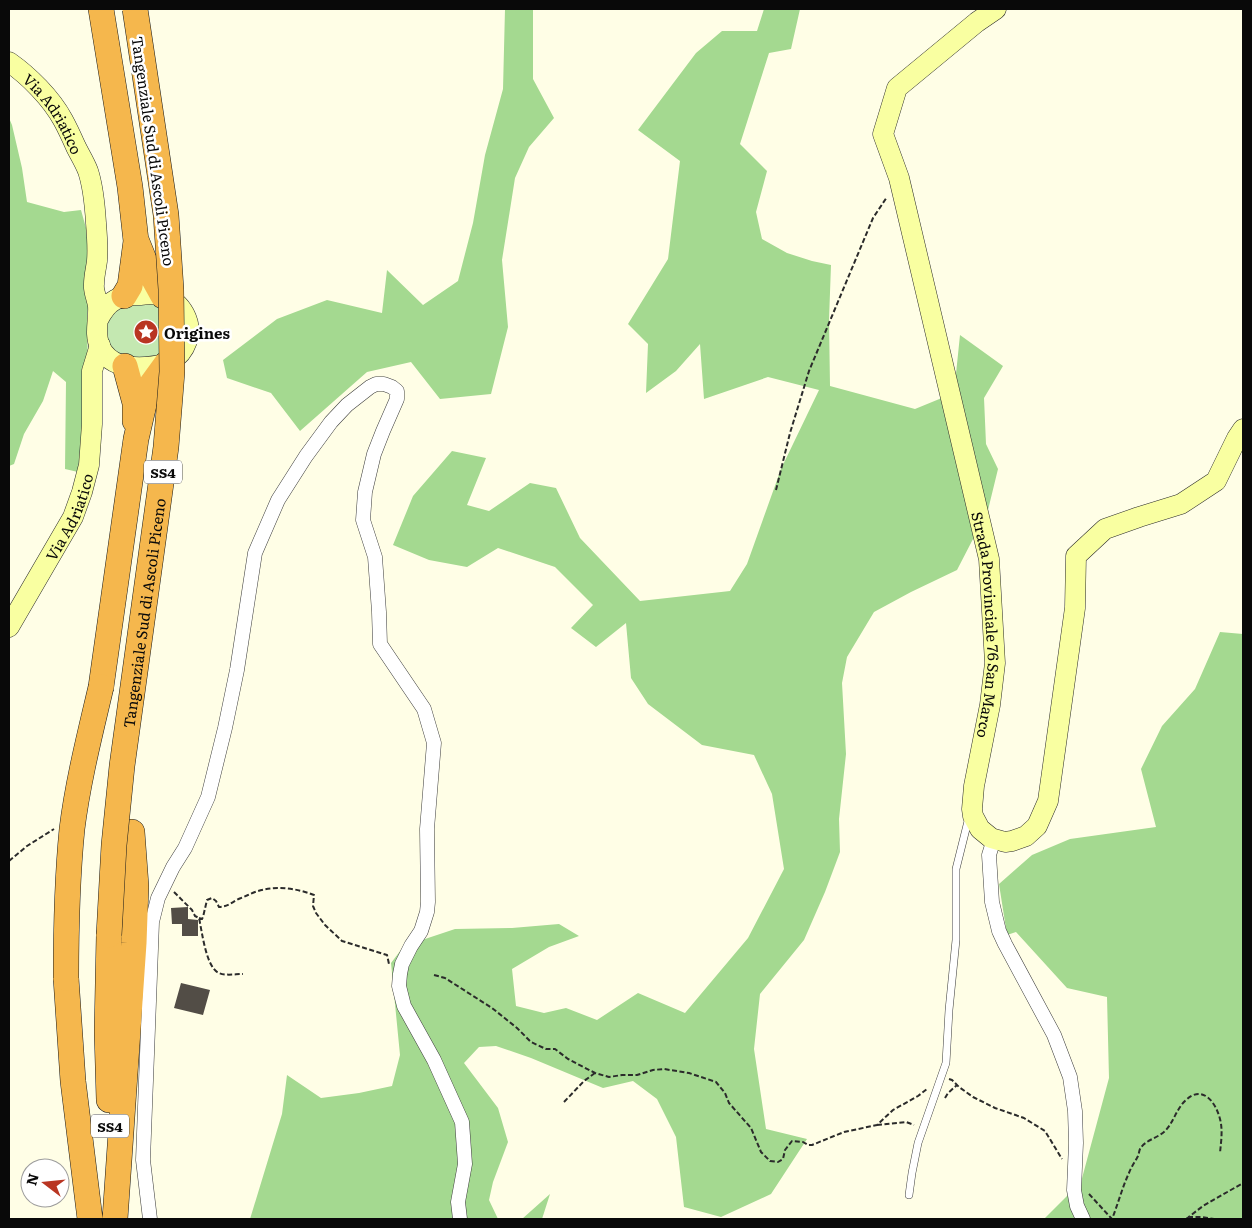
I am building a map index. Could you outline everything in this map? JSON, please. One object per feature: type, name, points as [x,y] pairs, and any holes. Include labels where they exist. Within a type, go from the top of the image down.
[{"type":"highway","points":[[101,9],[130,187],[136,241],[130,286],[124,296]]},
{"type":"highway","name":"Tangenziale Sud di Ascoli Piceno","points":[[114,1219],[107,1032],[113,863],[122,766],[166,447],[172,372],[171,289],[166,215],[135,9]]},
{"type":"highway","points":[[136,241],[147,267],[163,296]]},
{"type":"highway","points":[[90,1219],[73,1081],[66,978],[66,913],[72,829],[81,775],[101,687],[136,439],[150,386],[166,364]]},
{"type":"highway","points":[[121,365],[135,402],[136,439]]},
{"type":"highway","points":[[101,687],[104,713],[132,832],[136,886],[134,943],[114,1219]]},
{"type":"street","name":"Strada Provinciale 76 San Marco","points":[[972,809],[974,786],[990,705],[995,663],[989,559],[899,178],[883,134],[897,88],[977,22],[996,9]]},
{"type":"street","name":"Via Adriatico","points":[[9,62],[27,76],[62,118],[88,172],[96,224],[97,261],[94,290],[98,304],[97,337],[100,345],[92,371],[93,393],[89,465],[82,492],[73,517],[9,627]]},
{"type":"street","name":"Via Adriatico","points":[[97,261],[105,285],[110,290],[124,296]]},
{"type":"street","points":[[98,320],[102,312],[114,300],[124,296],[152,294],[163,296],[180,307],[187,322],[188,330],[188,339],[180,354],[174,360],[158,366],[121,365],[110,359],[100,345]]},
{"type":"street","name":"Via Adriatico","points":[[93,393],[99,377],[106,368],[112,364],[121,365]]},
{"type":"street","points":[[150,1219],[144,1160],[152,922],[158,898],[173,867],[186,848],[208,797],[237,670],[255,553],[278,500],[306,456],[331,422],[347,406],[376,384],[384,384],[397,391],[397,399],[374,454],[365,492],[363,520],[375,557],[380,644],[424,709],[434,743],[427,829],[427,912],[421,931],[402,964],[399,986],[404,1006],[434,1060],[462,1122],[465,1164],[458,1202],[460,1219]]},
{"type":"street","points":[[972,809],[976,823],[985,834],[1005,842],[1026,836],[1037,826],[1048,801],[1076,608],[1076,556],[1105,529],[1181,504],[1216,481],[1243,429]]},
{"type":"street","points":[[994,839],[990,855],[991,888],[999,930],[1054,1036],[1070,1077],[1075,1111],[1076,1143],[1073,1178],[1075,1198],[1083,1219]]},
{"type":"lane","points":[[910,1195],[918,1142],[946,1063],[956,940],[956,869],[972,809]]},
{"type":"path","points":[[776,490],[808,371],[873,218],[899,178]]},
{"type":"path","points":[[199,918],[202,919],[207,900],[210,898],[216,901],[219,907],[224,907],[254,892],[281,888],[306,892],[314,895],[313,906],[316,913],[325,925],[342,941],[387,955],[390,970]]},
{"type":"path","points":[[172,890],[199,918],[208,959],[213,970],[224,975],[243,974]]},
{"type":"path","points":[[434,975],[445,978],[492,1008],[531,1042],[546,1049],[554,1049],[568,1059],[595,1073],[609,1077],[637,1075],[664,1069],[689,1073],[716,1082],[725,1093],[729,1103],[751,1128],[761,1152],[770,1161],[778,1162],[783,1159],[784,1150],[792,1142],[803,1142],[812,1145],[844,1132],[877,1125],[906,1122],[915,1125],[925,1123]]},
{"type":"path","points":[[564,1102],[584,1081],[595,1073]]},
{"type":"path","points":[[877,1125],[893,1110],[918,1096],[942,1076],[952,1080],[959,1088],[973,1098],[1024,1118],[1045,1131],[1073,1178],[1112,1219],[1129,1171],[1139,1154],[1140,1148],[1149,1140],[1164,1132],[1186,1099],[1194,1094],[1202,1094],[1210,1098],[1215,1106],[1222,1134],[1220,1153]]},
{"type":"path","points":[[1187,1218],[1203,1206],[1243,1184]]},
{"type":"path","points":[[1187,1218],[1202,1217],[1214,1219]]},
{"type":"green space","points":[[505,9],[533,9],[533,79],[554,118],[529,147],[515,178],[502,260],[508,327],[491,394],[440,399],[411,362],[367,372],[300,431],[271,393],[227,378],[223,360],[277,319],[327,300],[382,313],[387,270],[423,305],[458,281],[473,223],[485,155],[503,89]]},
{"type":"green space","points":[[764,9],[800,9],[791,49],[769,53],[740,144],[767,171],[756,212],[762,239],[787,253],[831,265],[829,320],[830,386],[915,409],[954,393],[960,335],[1003,366],[984,398],[986,444],[998,469],[988,510],[957,570],[874,612],[847,657],[842,683],[846,754],[839,819],[840,852],[804,940],[760,994],[754,1049],[766,1129],[807,1139],[771,1194],[721,1217],[684,1207],[676,1137],[657,1099],[633,1081],[603,1088],[531,1058],[496,1046],[479,1047],[464,1063],[498,1108],[508,1142],[493,1182],[489,1200],[498,1219],[250,1219],[282,1114],[287,1075],[321,1098],[392,1086],[400,1055],[391,963],[404,946],[455,929],[512,928],[559,924],[579,936],[549,947],[512,969],[516,1006],[544,1013],[566,1008],[597,1020],[638,993],[685,1013],[748,938],[784,869],[772,794],[754,755],[702,745],[648,704],[631,678],[626,623],[596,647],[571,628],[593,605],[555,567],[498,548],[467,567],[429,560],[393,545],[413,496],[452,451],[486,458],[467,505],[489,511],[530,483],[556,488],[580,538],[640,601],[730,591],[747,564],[781,469],[819,390],[768,377],[704,399],[700,344],[676,371],[646,393],[648,344],[628,324],[668,259],[680,161],[638,130],[696,53],[722,31],[757,31]]},
{"type":"green space","points":[[9,118],[22,168],[27,202],[64,212],[81,210],[86,228],[91,278],[87,318],[88,374],[78,472],[65,469],[66,382],[53,371],[43,401],[24,434],[14,464],[9,466]]},
{"type":"green space","points":[[151,301],[180,323],[156,361],[115,354],[105,336],[106,322],[119,306]]},
{"type":"green space","points":[[1220,632],[1243,634],[1243,1219],[1044,1219],[1081,1182],[1109,1078],[1107,997],[1067,988],[1016,932],[1007,935],[999,884],[1032,855],[1070,839],[1156,827],[1141,769],[1162,726],[1195,689]]},
{"type":"green space","points":[[550,1194],[542,1219],[522,1219]]},
{"type":"building","points":[[188,907],[188,919],[198,920],[198,936],[182,936],[182,924],[172,924],[171,908]]},
{"type":"building","points":[[181,983],[210,990],[203,1015],[174,1008]]},
{"type":"place","name":"Origines","points":[[146,332]]}]
